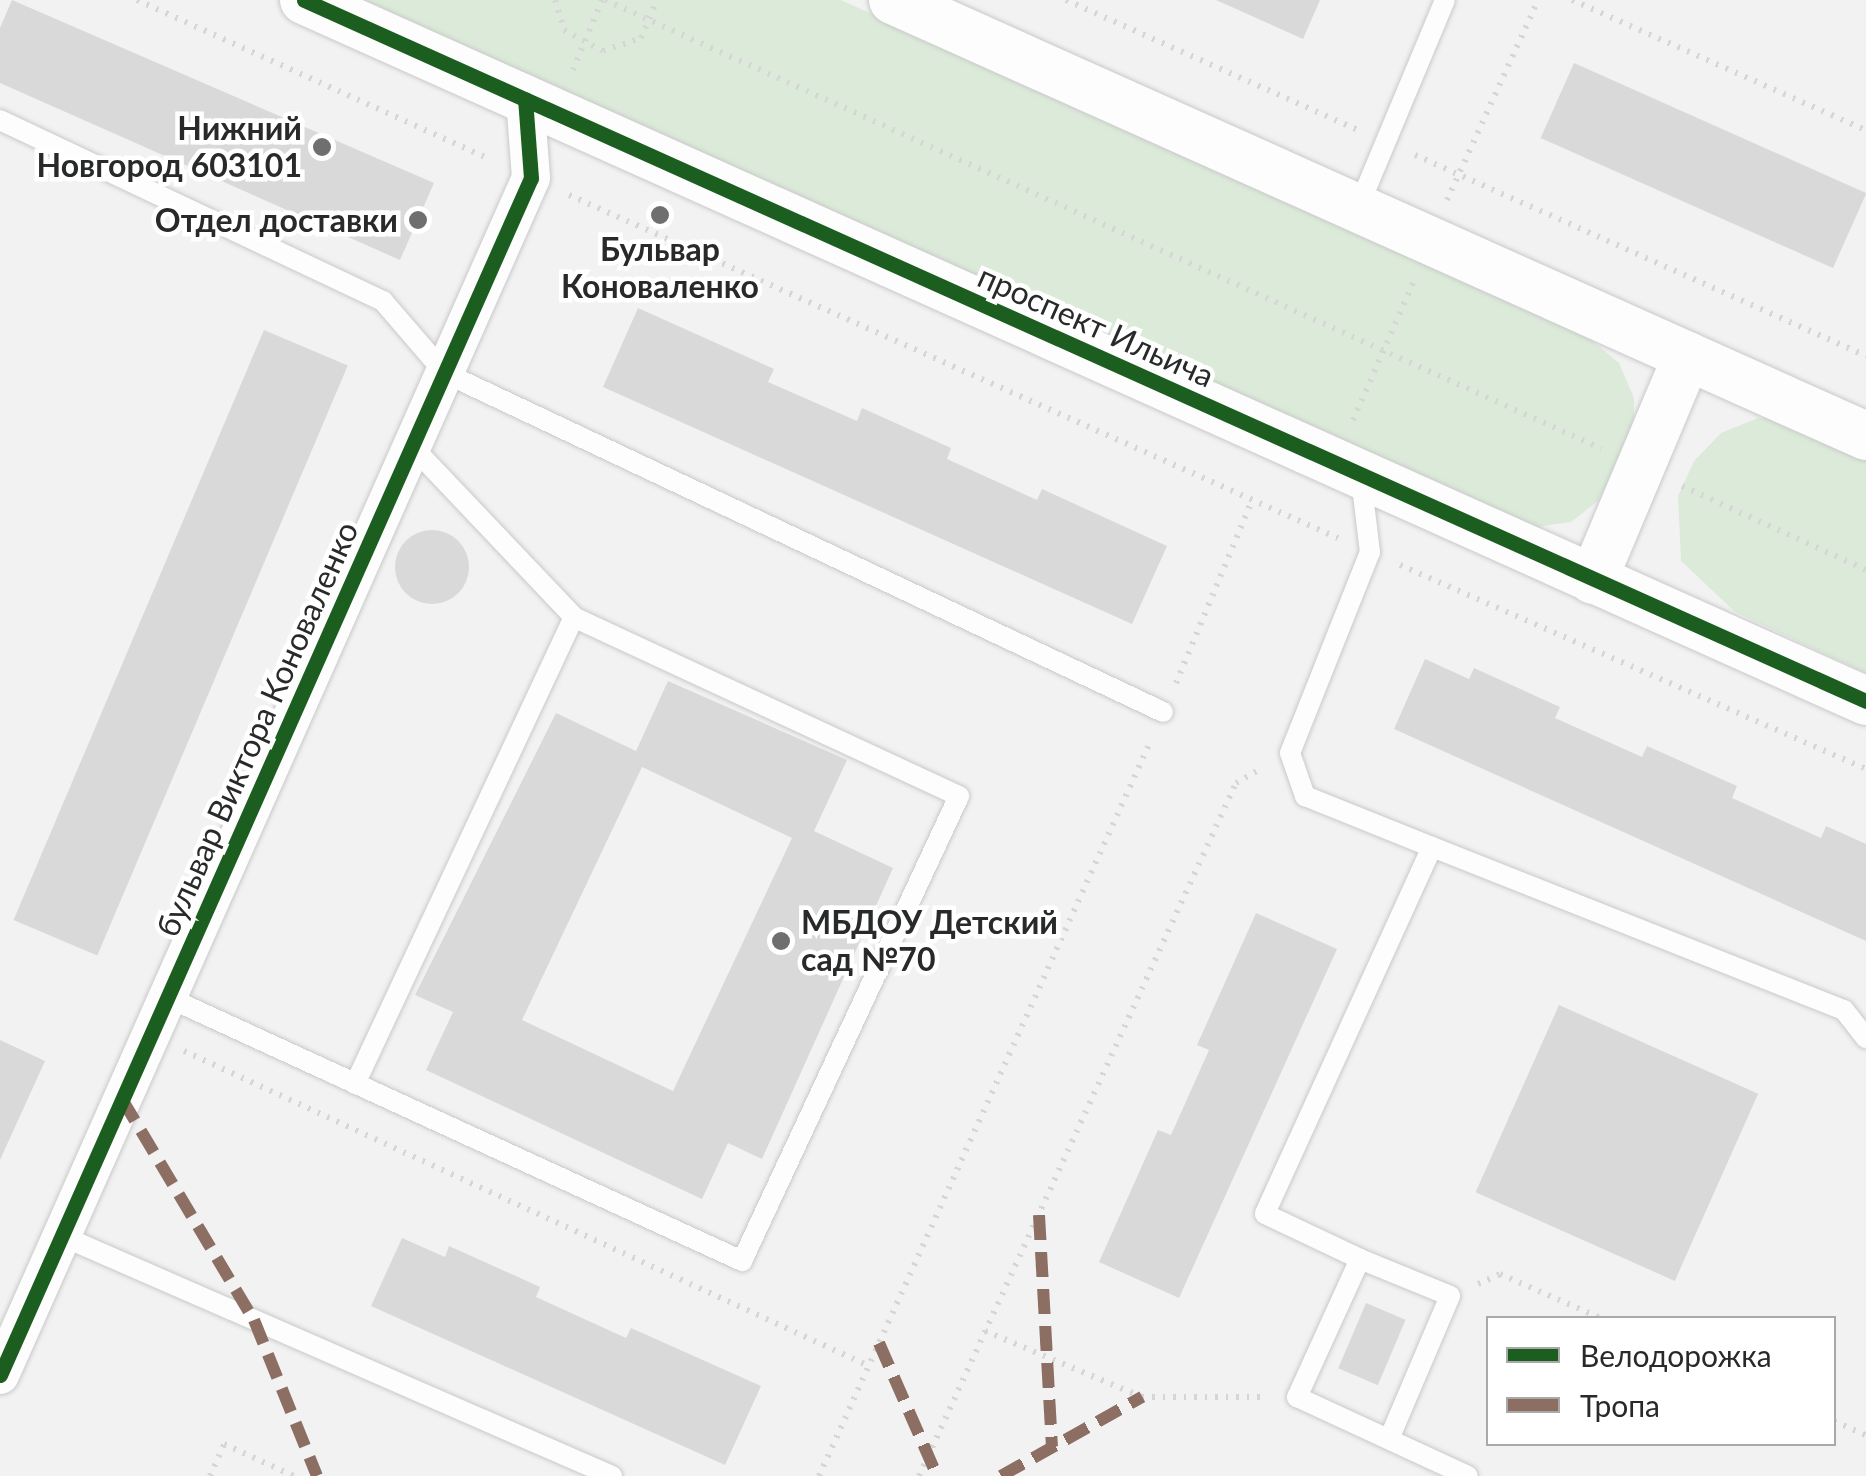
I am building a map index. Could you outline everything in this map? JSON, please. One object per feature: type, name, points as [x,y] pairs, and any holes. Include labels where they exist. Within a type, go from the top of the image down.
[{"type":"street","name":"проспект Ильича","points":[[304,0],[1866,701]]},
{"type":"street","points":[[894,0],[1866,436]]},
{"type":"street","name":"бульвар Виктора Коноваленко","points":[[0,1374],[531,178],[525,99]]},
{"type":"street","points":[[1593,580],[1687,356]]},
{"type":"lane","points":[[1358,208],[1445,0]]},
{"type":"lane","points":[[0,120],[383,301],[445,373],[1163,712]]},
{"type":"lane","points":[[168,998],[742,1261],[959,796],[574,617],[412,446]]},
{"type":"lane","points":[[1360,475],[1370,552],[1290,753],[1304,796],[1844,1010],[1866,1038]]},
{"type":"lane","points":[[355,1084],[574,617]]},
{"type":"lane","points":[[1389,1440],[1450,1296],[1265,1214],[1432,847]]},
{"type":"lane","points":[[62,1236],[612,1476]]},
{"type":"lane","points":[[1360,1258],[1298,1397],[1468,1476]]},
{"type":"path","points":[[138,0],[1252,500],[1866,770]]},
{"type":"path","points":[[555,0],[564,30],[583,46],[603,52],[629,46],[653,22],[656,0]]},
{"type":"path","points":[[570,78],[604,0],[1607,451]]},
{"type":"path","points":[[1066,0],[1866,356]]},
{"type":"path","points":[[1445,204],[1538,0]]},
{"type":"path","points":[[1572,0],[1866,130]]},
{"type":"path","points":[[1349,430],[1386,352],[1422,261]]},
{"type":"path","points":[[1681,485],[1866,570]]},
{"type":"path","points":[[820,1476],[1163,712],[1252,500]]},
{"type":"path","points":[[919,1476],[1236,783],[1290,753]]},
{"type":"path","points":[[150,1036],[869,1366]]},
{"type":"path","points":[[1450,1296],[1500,1274],[1595,1316]]},
{"type":"path","points":[[986,1332],[1142,1397],[1298,1397]]},
{"type":"path","points":[[1836,1422],[1866,1435]]},
{"type":"path","points":[[210,1476],[224,1444],[294,1476]]},
{"type":"green space","points":[[347,0],[841,0],[1583,333],[1619,363],[1634,398],[1634,435],[1598,501],[1571,522],[1529,528]]},
{"type":"green space","points":[[1758,418],[1791,418],[1866,452],[1866,673],[1735,612],[1681,561],[1678,496],[1694,461],[1721,433]]},
{"type":"building","points":[[12,0],[434,183],[400,260],[0,83],[0,28]]},
{"type":"building","points":[[1216,0],[1320,0],[1303,39]]},
{"type":"building","points":[[1574,63],[1866,193],[1833,268],[1541,138]]},
{"type":"building","points":[[638,308],[774,369],[768,382],[857,421],[862,408],[951,448],[947,459],[1037,500],[1042,489],[1167,546],[1132,624],[603,387]]},
{"type":"building","points":[[264,330],[348,366],[97,956],[14,920]]},
{"type":"building","points":[[432,530],[458,541],[469,567],[458,593],[432,604],[406,593],[395,567],[406,541]]},
{"type":"building","points":[[1425,659],[1469,679],[1474,668],[1560,707],[1555,718],[1642,757],[1647,746],[1737,786],[1732,798],[1821,838],[1826,826],[1866,844],[1866,941],[1394,729]]},
{"type":"building","name":"МБДОУ Детский сад №70","points":[[668,681],[847,760],[814,831],[893,868],[762,1159],[728,1143],[702,1199],[426,1070],[453,1012],[415,995],[556,713],[636,751]],"holes":[[[642,767],[792,838],[673,1091],[522,1020]]]},
{"type":"building","points":[[1256,913],[1337,949],[1179,1298],[1099,1262],[1158,1130],[1171,1135],[1209,1050],[1197,1045]]},
{"type":"building","points":[[1559,1005],[1758,1094],[1675,1281],[1476,1192]]},
{"type":"building","points":[[0,1040],[45,1061],[0,1160]]},
{"type":"building","points":[[402,1238],[445,1257],[449,1246],[540,1287],[536,1297],[626,1338],[631,1328],[761,1386],[725,1465],[371,1306]]},
{"type":"building","points":[[1366,1303],[1406,1320],[1378,1385],[1338,1368]]},
{"type":"marked path","points":[[122,1099],[254,1320],[317,1476]]},
{"type":"marked path","points":[[1039,1215],[1052,1447]]},
{"type":"marked path","points":[[879,1343],[937,1476]]},
{"type":"marked path","points":[[1001,1476],[1142,1397]]},
{"type":"cycle path","points":[[304,0],[1866,701]]},
{"type":"cycle path","points":[[0,1375],[531,178],[525,99]]},
{"type":"place","name":"Нижний Новгород 603101","points":[[322,147]]},
{"type":"place","name":"Бульвар Коноваленко","points":[[660,215]]},
{"type":"place","name":"Отдел доставки","points":[[418,220]]},
{"type":"place","name":"МБДОУ Детский сад №70","points":[[781,941]]}]
